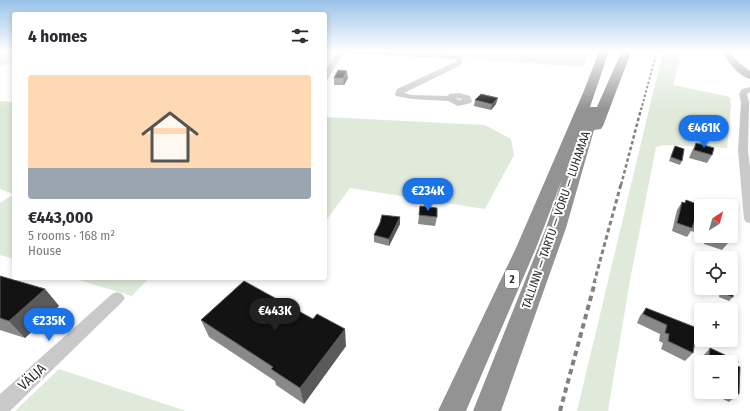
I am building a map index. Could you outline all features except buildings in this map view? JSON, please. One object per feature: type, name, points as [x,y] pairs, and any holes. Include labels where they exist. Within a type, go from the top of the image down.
[{"type":"highway","name":"TALLINN — TARTU — VÕRU — LUHAMAA","points":[[452,411],[526,248],[597,70]]},
{"type":"highway","name":"TALLINN — TARTU — VÕRU — LUHAMAA","points":[[487,411],[556,228],[579,152],[608,70]]},
{"type":"highway","points":[[579,152],[587,147],[620,70]]},
{"type":"street","points":[[443,70],[400,91],[399,94],[412,97],[450,99]]},
{"type":"street","points":[[750,89],[745,91],[743,94],[748,100],[743,150],[750,219]]},
{"type":"street","name":"VÄLJA","points":[[0,407],[117,298]]},
{"type":"green space","points":[[658,70],[677,70],[673,85],[730,97],[731,105],[727,148],[665,145],[656,147],[631,275],[609,411],[577,411]]},
{"type":"green space","points":[[0,101],[12,102],[12,193],[0,189]]},
{"type":"green space","points":[[327,117],[485,125],[511,139],[514,155],[485,209],[350,188],[327,219]]},
{"type":"green space","points":[[12,195],[12,258],[0,255],[0,203]]},
{"type":"green space","points":[[79,280],[147,280],[132,296]]},
{"type":"green space","points":[[59,369],[186,411],[15,411]]},
{"type":"railway","points":[[641,110],[652,70]]},
{"type":"railway","points":[[621,185],[641,109]]},
{"type":"railway","points":[[594,283],[621,184]]},
{"type":"railway","points":[[560,411],[595,282]]}]
